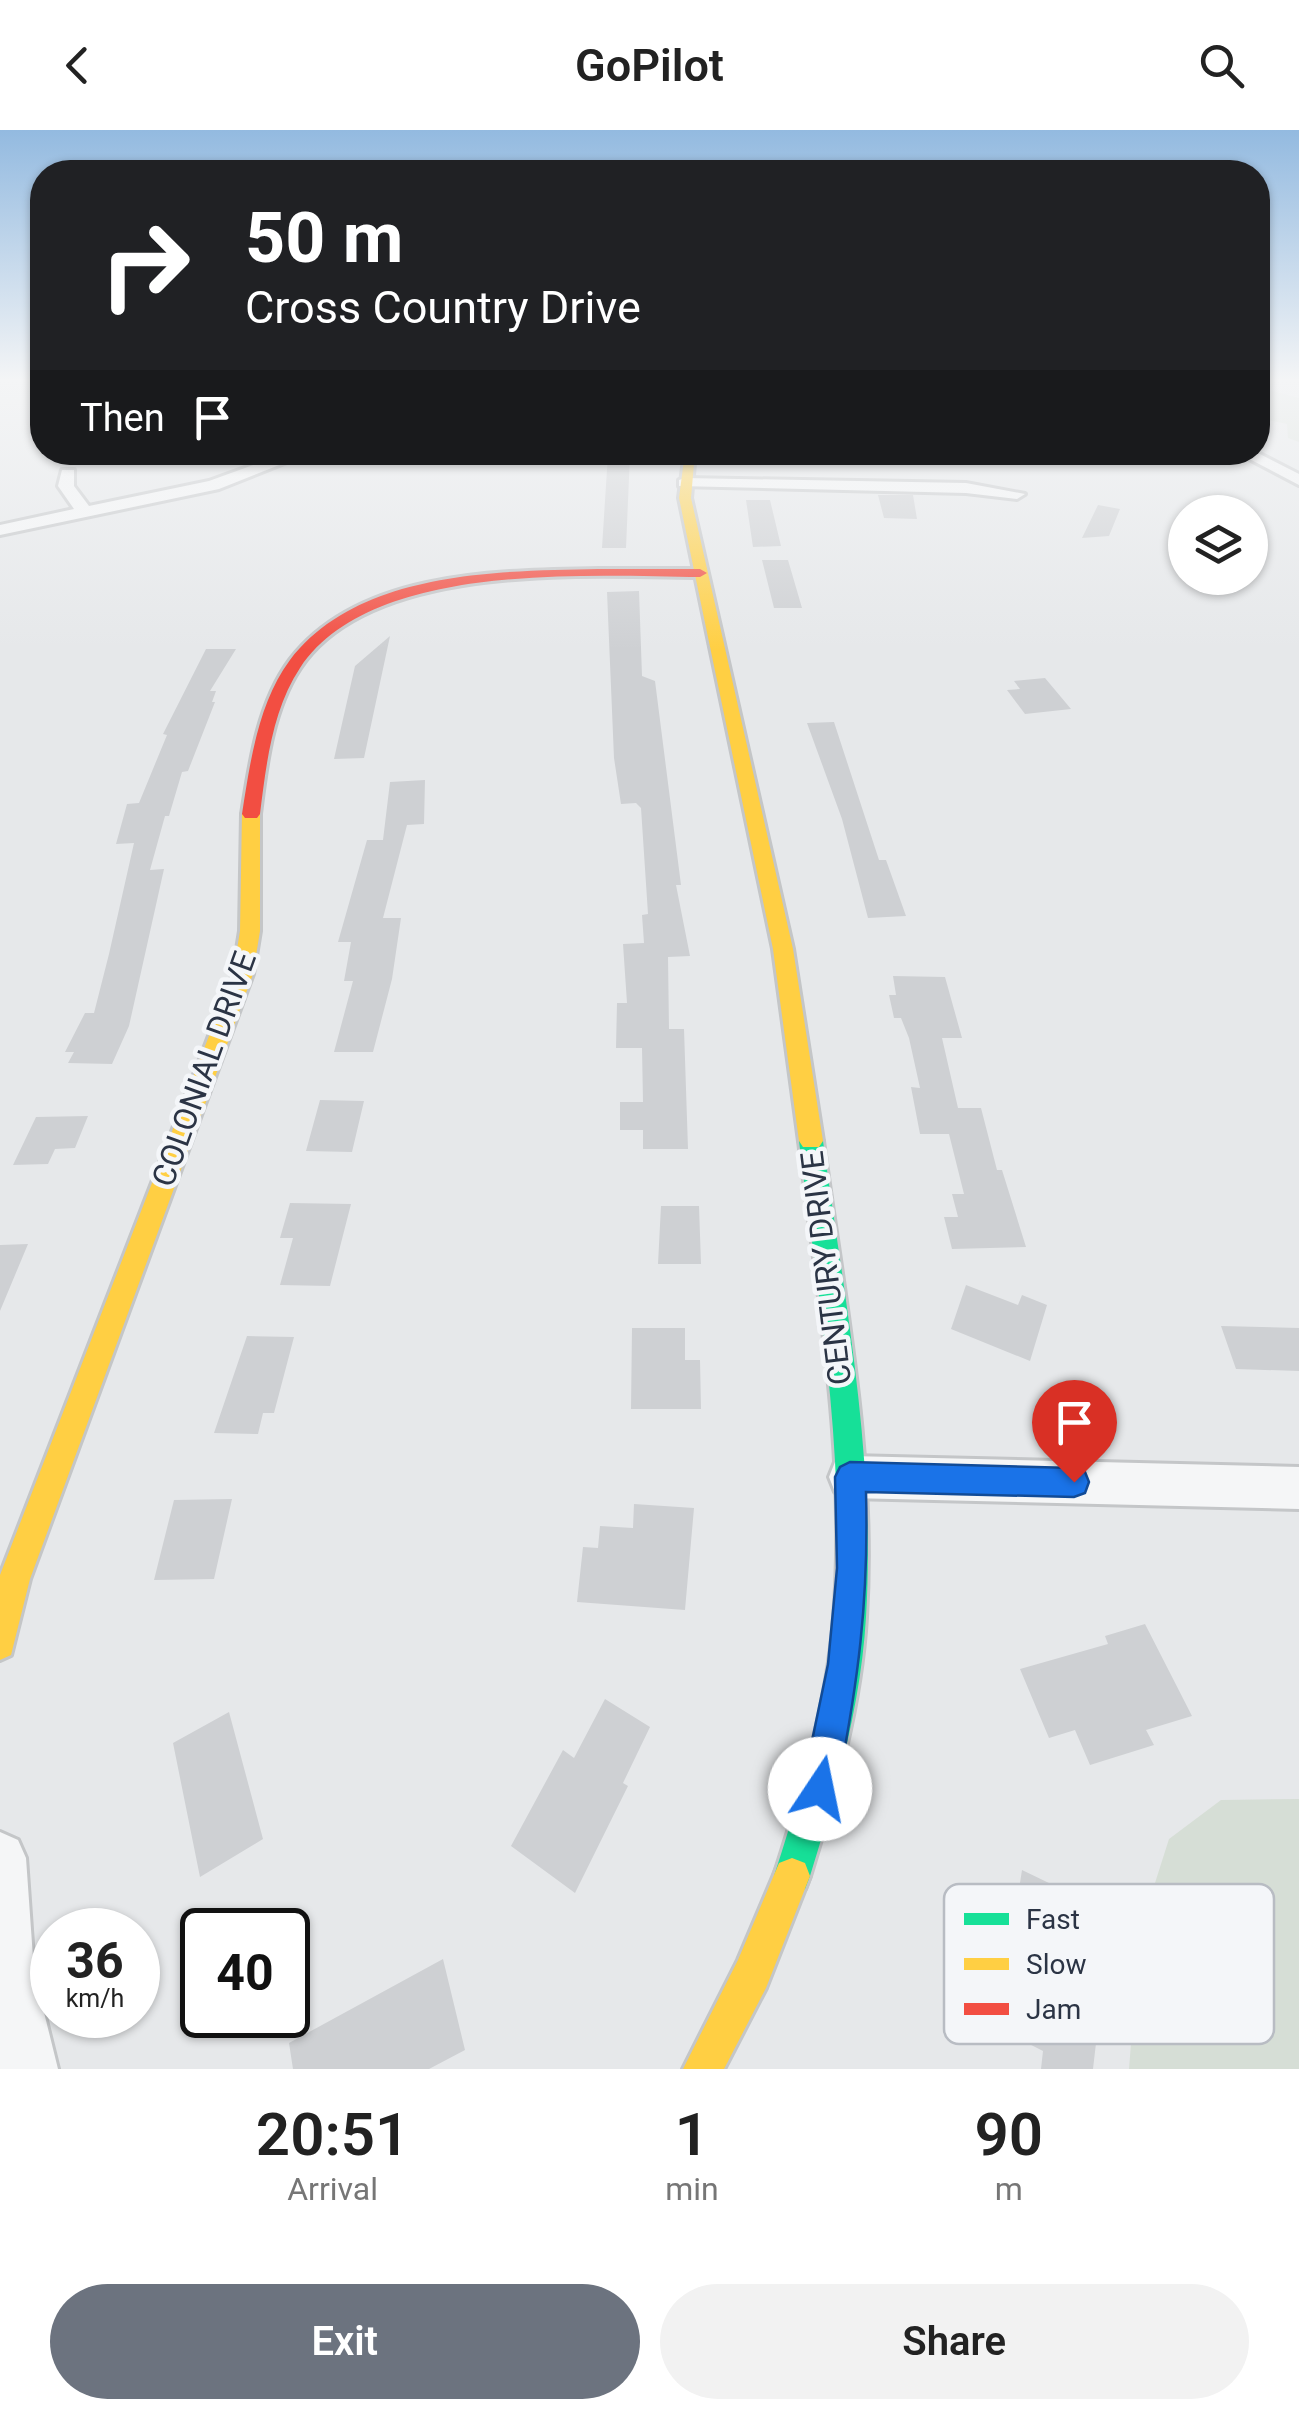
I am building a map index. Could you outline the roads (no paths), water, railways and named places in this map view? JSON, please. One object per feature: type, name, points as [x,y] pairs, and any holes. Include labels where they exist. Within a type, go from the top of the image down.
[{"type":"street","points":[[0,530],[86,514],[262,468]]},
{"type":"street","name":"CENTURY DRIVE","points":[[687,468],[685,483],[700,572],[783,951],[807,1109],[850,1477],[852,1568],[845,1664],[820,1789],[775,1918],[704,2069]]},
{"type":"street","points":[[1276,468],[1299,480]]},
{"type":"street","points":[[68,473],[68,492],[86,514]]},
{"type":"street","points":[[685,483],[966,488],[1017,494]]},
{"type":"street","name":"COLONIAL DRIVE","points":[[0,1644],[14,1578],[243,974],[251,927],[253,796],[296,662],[314,640],[336,624],[364,609],[424,589],[528,576],[700,572]]},
{"type":"street","points":[[850,1477],[1299,1488]]},
{"type":"street","points":[[0,1858],[6,1972],[29,2069]]}]
